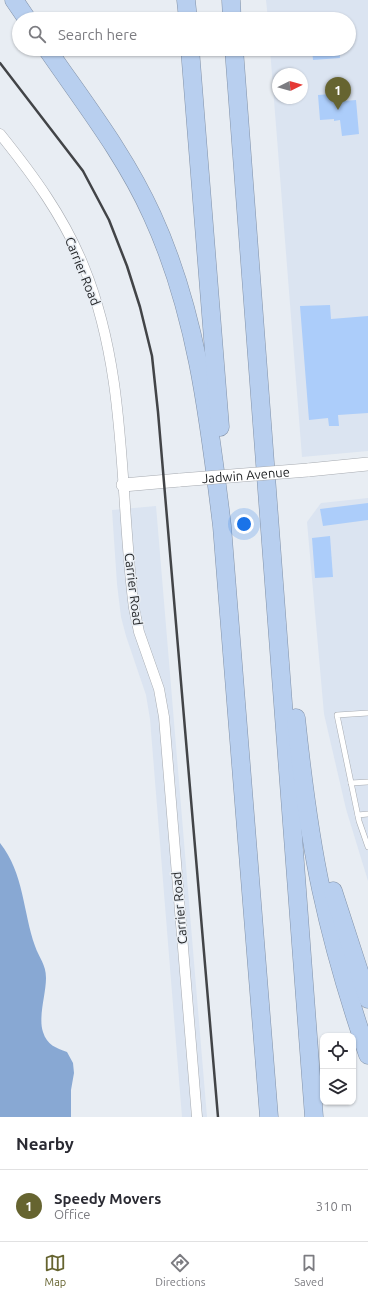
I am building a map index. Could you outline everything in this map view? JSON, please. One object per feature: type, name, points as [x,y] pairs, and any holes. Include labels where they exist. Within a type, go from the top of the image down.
[{"type":"highway","points":[[14,0],[22,12]]},
{"type":"highway","points":[[186,0],[187,12]]},
{"type":"highway","points":[[231,0],[232,12]]},
{"type":"highway","points":[[52,56],[116,149],[135,181],[152,215],[164,245],[180,288],[194,339],[212,444],[222,526],[269,1117]]},
{"type":"highway","points":[[191,56],[220,424],[222,526]]},
{"type":"highway","points":[[235,56],[314,1117]]},
{"type":"highway","points":[[267,490],[278,548],[304,785],[318,873],[329,925],[343,978],[368,1055]]},
{"type":"highway","points":[[304,785],[336,904],[368,998]]},
{"type":"highway","points":[[254,937],[258,1117]]},
{"type":"street","name":"Carrier Road","points":[[0,134],[29,171],[55,209],[76,250],[89,280],[100,314],[111,362],[116,395],[134,608],[139,632],[159,689],[164,717],[197,1117]]},
{"type":"street","name":"Jadwin Avenue","points":[[123,485],[368,464]]},
{"type":"lane","points":[[368,713],[337,715],[358,815],[368,848]]},
{"type":"lane","points":[[352,783],[368,782]]},
{"type":"lane","points":[[358,815],[368,814]]},
{"type":"shaded area","points":[[266,0],[368,0],[368,451],[302,457],[274,104],[308,104],[308,68],[272,68],[272,74],[271,56],[356,56],[356,12],[267,12]]},
{"type":"shaded area","points":[[368,498],[368,881],[346,809],[324,714],[307,522],[321,503]]},
{"type":"shaded area","points":[[156,506],[207,1117],[182,1117],[150,719],[146,695],[121,617],[117,584],[112,510]]},
{"type":"water","points":[[0,843],[14,867],[22,893],[31,933],[46,973],[41,1019],[43,1032],[49,1043],[67,1052],[73,1063],[74,1073],[71,1090],[71,1117],[0,1117]]},
{"type":"building","points":[[313,56],[340,56],[340,58],[313,60]]},
{"type":"building","points":[[344,93],[344,101],[356,100],[359,134],[342,136],[340,120],[320,120],[318,95]]},
{"type":"building","points":[[330,305],[331,319],[368,316],[368,413],[338,415],[339,426],[329,426],[328,418],[309,420],[300,306]]},
{"type":"building","points":[[368,503],[368,520],[323,526],[320,509]]},
{"type":"building","points":[[330,536],[333,577],[315,578],[312,538]]},
{"type":"railway","points":[[0,63],[83,171],[109,220],[127,266],[140,307],[152,356],[218,1117]]},
{"type":"place","name":"Speedy Movers","points":[[338,110]]}]
